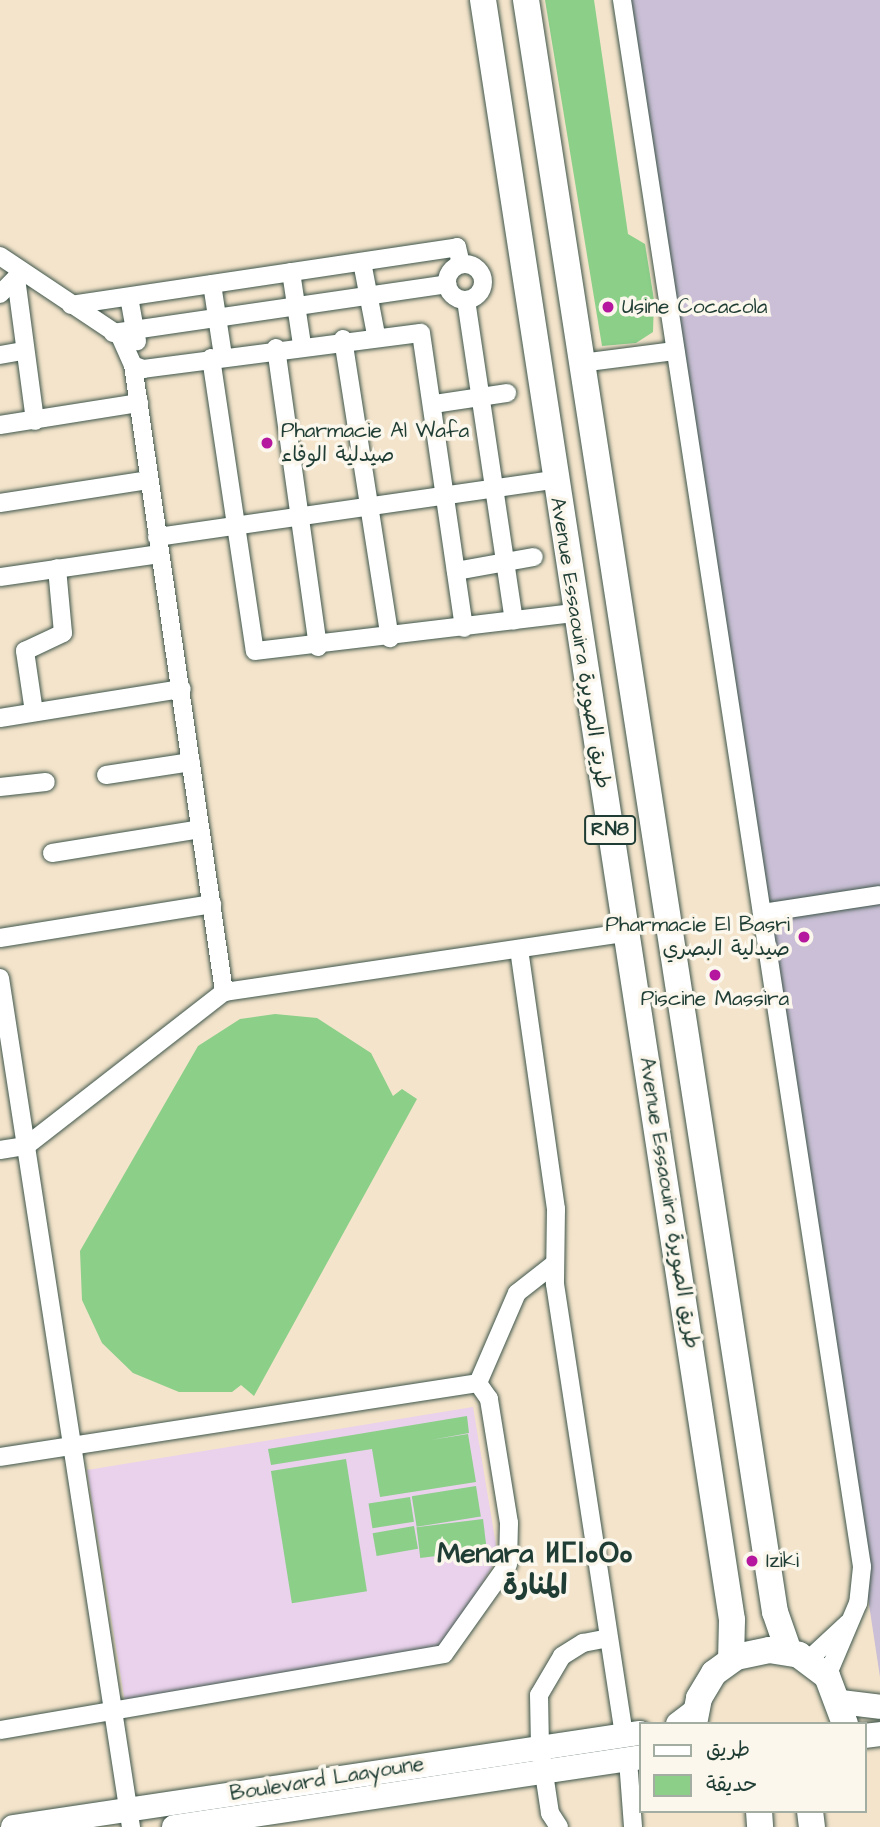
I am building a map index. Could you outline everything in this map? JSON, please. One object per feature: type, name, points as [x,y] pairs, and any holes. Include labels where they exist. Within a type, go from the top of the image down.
[{"type":"main road","name":"Avenue Essaouira طريق الصويرة","points":[[483,0],[573,613],[628,932],[732,1620],[731,1660]]},
{"type":"main road","name":"Avenue Essaouira طريق الصويرة","points":[[526,0],[773,1598],[808,1663]]},
{"type":"main road","points":[[689,1720],[709,1679],[731,1660],[760,1650],[808,1663]]},
{"type":"main road","name":"RN8","points":[[808,1663],[843,1713]]},
{"type":"street","points":[[622,0],[862,1567],[858,1603],[848,1623],[808,1663]]},
{"type":"street","points":[[71,305],[457,247],[461,264]]},
{"type":"street","points":[[0,256],[18,274],[113,333],[138,367]]},
{"type":"street","points":[[362,261],[376,335]]},
{"type":"street","points":[[447,284],[450,271],[461,264],[475,267],[482,279],[479,293],[466,300]]},
{"type":"street","points":[[291,272],[302,345]]},
{"type":"street","points":[[0,294],[18,274]]},
{"type":"street","points":[[18,274],[23,351],[35,421]]},
{"type":"street","points":[[212,284],[235,526],[255,651],[318,647],[573,613]]},
{"type":"street","points":[[113,333],[447,284],[466,300],[514,620]]},
{"type":"street","points":[[129,297],[135,330],[139,403],[149,480],[182,689],[224,992]]},
{"type":"street","points":[[138,367],[342,339],[421,333],[434,404],[464,628]]},
{"type":"street","points":[[342,339],[366,507],[390,638]]},
{"type":"street","points":[[276,348],[318,647]]},
{"type":"street","points":[[0,355],[23,351]]},
{"type":"street","points":[[581,363],[675,351]]},
{"type":"street","points":[[434,404],[507,393]]},
{"type":"street","points":[[0,425],[139,403]]},
{"type":"street","points":[[0,503],[149,480]]},
{"type":"street","points":[[0,576],[57,568],[235,526],[553,480]]},
{"type":"street","points":[[456,571],[534,557]]},
{"type":"street","points":[[34,712],[25,651],[63,633],[57,568]]},
{"type":"street","points":[[0,718],[182,689]]},
{"type":"street","points":[[106,775],[191,762]]},
{"type":"street","points":[[0,787],[46,782]]},
{"type":"street","points":[[52,853],[200,829]]},
{"type":"street","points":[[762,913],[880,895]]},
{"type":"street","points":[[0,938],[212,904]]},
{"type":"street","points":[[0,1150],[26,1146],[224,992],[628,932]]},
{"type":"street","points":[[519,949],[556,1209],[554,1264],[608,1638],[633,1746],[634,1827]]},
{"type":"street","points":[[0,978],[2,1012],[74,1445],[116,1710],[130,1818]]},
{"type":"street","points":[[478,1383],[517,1293],[554,1264]]},
{"type":"street","points":[[0,1457],[478,1383]]},
{"type":"street","points":[[0,1730],[431,1658],[453,1646],[498,1583],[511,1545],[488,1399],[478,1383]]},
{"type":"street","points":[[559,1827],[550,1814],[537,1714],[548,1673],[583,1643],[608,1638]]},
{"type":"street","points":[[843,1713],[880,1707]]},
{"type":"street","name":"Boulevard Laayoune","points":[[13,1827],[130,1818],[540,1747],[633,1746]]},
{"type":"street","name":"Boulevard Laayoune","points":[[174,1827],[544,1773],[633,1746]]},
{"type":"shaded area","points":[[626,0],[880,0],[880,1677]]},
{"type":"shaded area","points":[[473,1407],[498,1557],[444,1647],[125,1702],[87,1470]]},
{"type":"green space","points":[[545,0],[594,0],[628,234],[645,244],[654,300],[653,332],[636,343],[602,346]]},
{"type":"green space","points":[[275,1014],[317,1018],[371,1053],[393,1096],[402,1089],[417,1099],[254,1396],[241,1385],[232,1392],[179,1392],[133,1373],[102,1343],[82,1300],[80,1251],[198,1046],[240,1019]]},
{"type":"green space","points":[[467,1416],[469,1433],[431,1440],[468,1434],[476,1482],[380,1497],[372,1449],[271,1465],[268,1449]]},
{"type":"green space","points":[[346,1459],[367,1591],[292,1603],[271,1471]]},
{"type":"green space","points":[[476,1486],[481,1517],[417,1527],[412,1496]]},
{"type":"green space","points":[[410,1497],[414,1522],[372,1528],[369,1504]]},
{"type":"green space","points":[[483,1519],[487,1550],[420,1558],[416,1527]]},
{"type":"green space","points":[[414,1526],[418,1549],[377,1556],[373,1533]]},
{"type":"place","name":"Usine Cocacola","points":[[608,307]]},
{"type":"place","name":"Pharmacie Al Wafa صيدلية الوفاء","points":[[267,443]]},
{"type":"place","name":"Pharmacie El Basri صيدلية البصري","points":[[804,937]]},
{"type":"place","name":"Piscine Massira","points":[[715,975]]},
{"type":"place","name":"Iziki","points":[[752,1561]]},
{"type":"district","name":"Menara ⵍⵎⵏⴰⵔⴰ المنارة","points":[[535,1570]]}]
